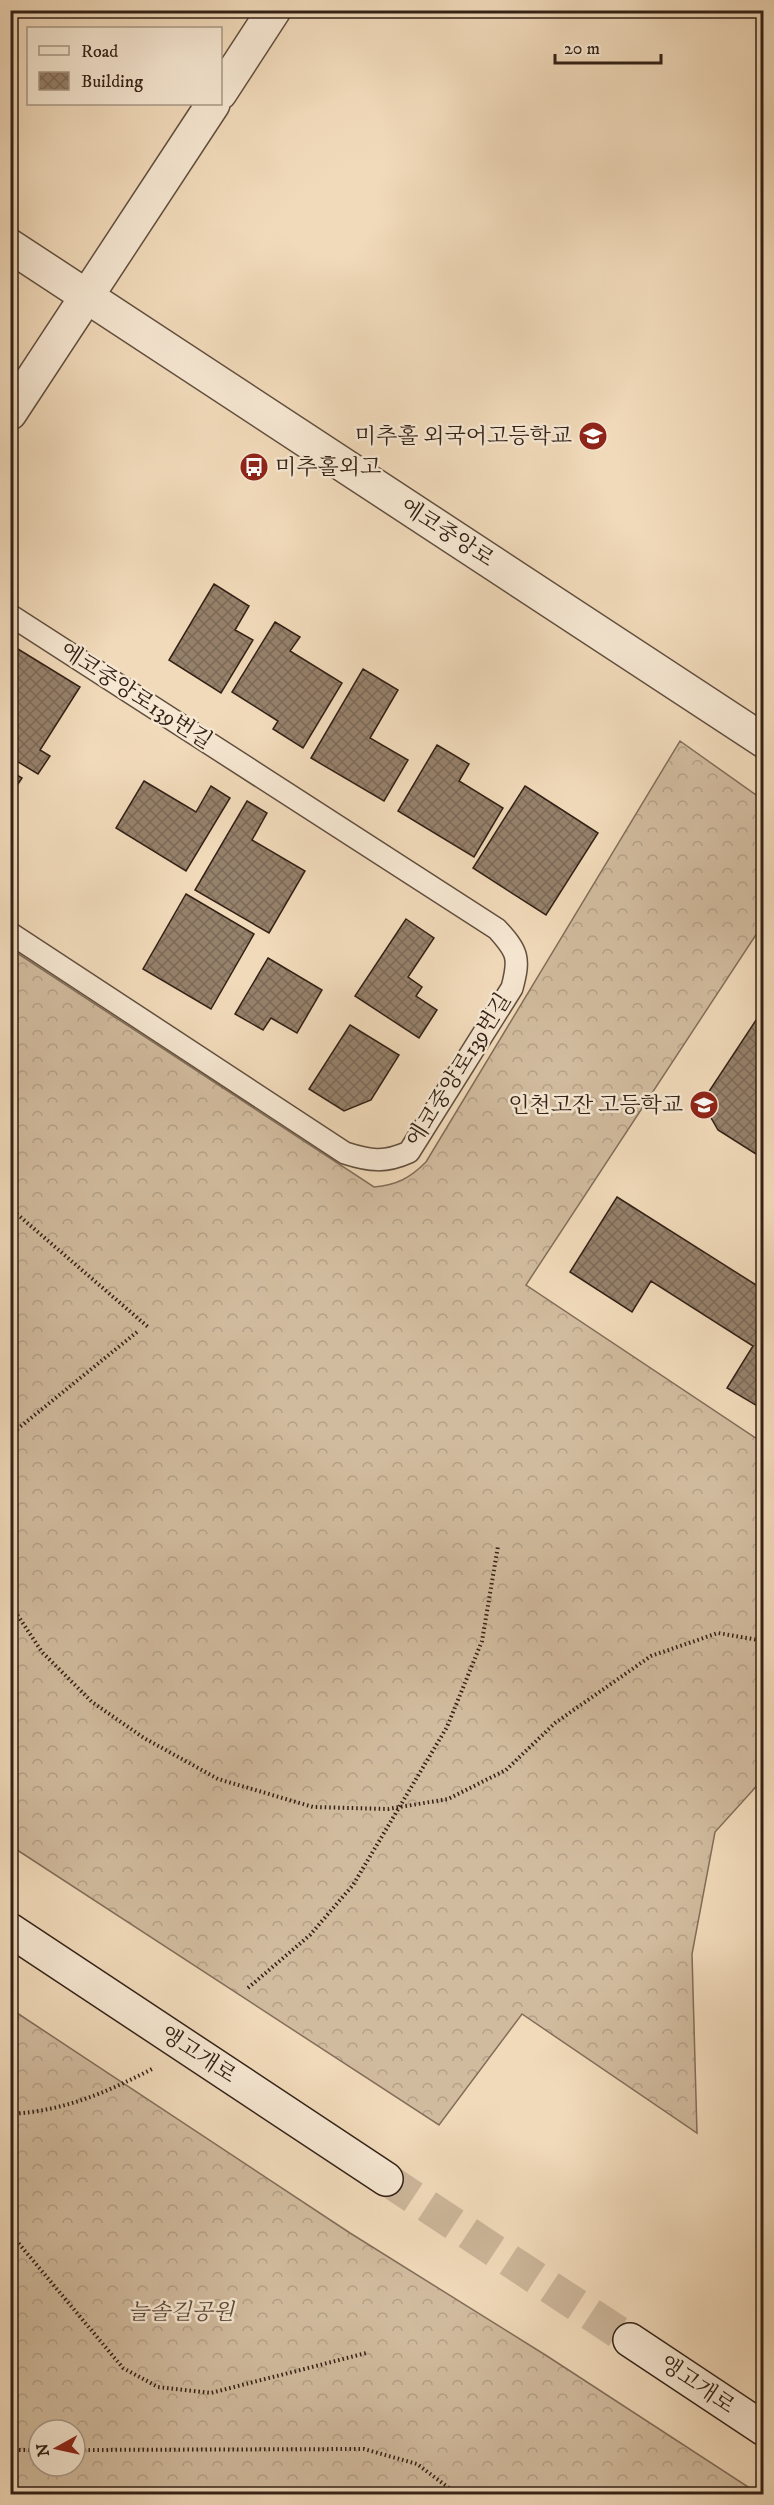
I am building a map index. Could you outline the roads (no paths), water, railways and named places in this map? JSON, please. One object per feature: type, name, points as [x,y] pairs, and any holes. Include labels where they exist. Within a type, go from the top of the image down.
[{"type":"street","points":[[222,90],[274,10]]},
{"type":"street","points":[[10,413],[212,105]]},
{"type":"street","name":"에코중앙로","points":[[10,246],[764,741]]},
{"type":"street","name":"앵고개로","points":[[10,1930],[386,2179]]},
{"type":"street","name":"앵고개로","points":[[630,2340],[764,2429]]},
{"type":"lane","name":"에코중앙로139번길","points":[[10,615],[497,929],[512,946],[518,964],[512,988],[410,1152],[391,1160],[371,1162],[345,1153],[10,933]]},
{"type":"tunnel","points":[[386,2179],[630,2340]]},
{"type":"place","name":"미추홀 외국어고등학교","points":[[593,436]]},
{"type":"place","name":"미추홀외고","points":[[254,467]]},
{"type":"place","name":"인천고잔 고등학교","points":[[704,1105]]},
{"type":"park label","name":"늘솔길공원","points":[[181,2312]]}]
